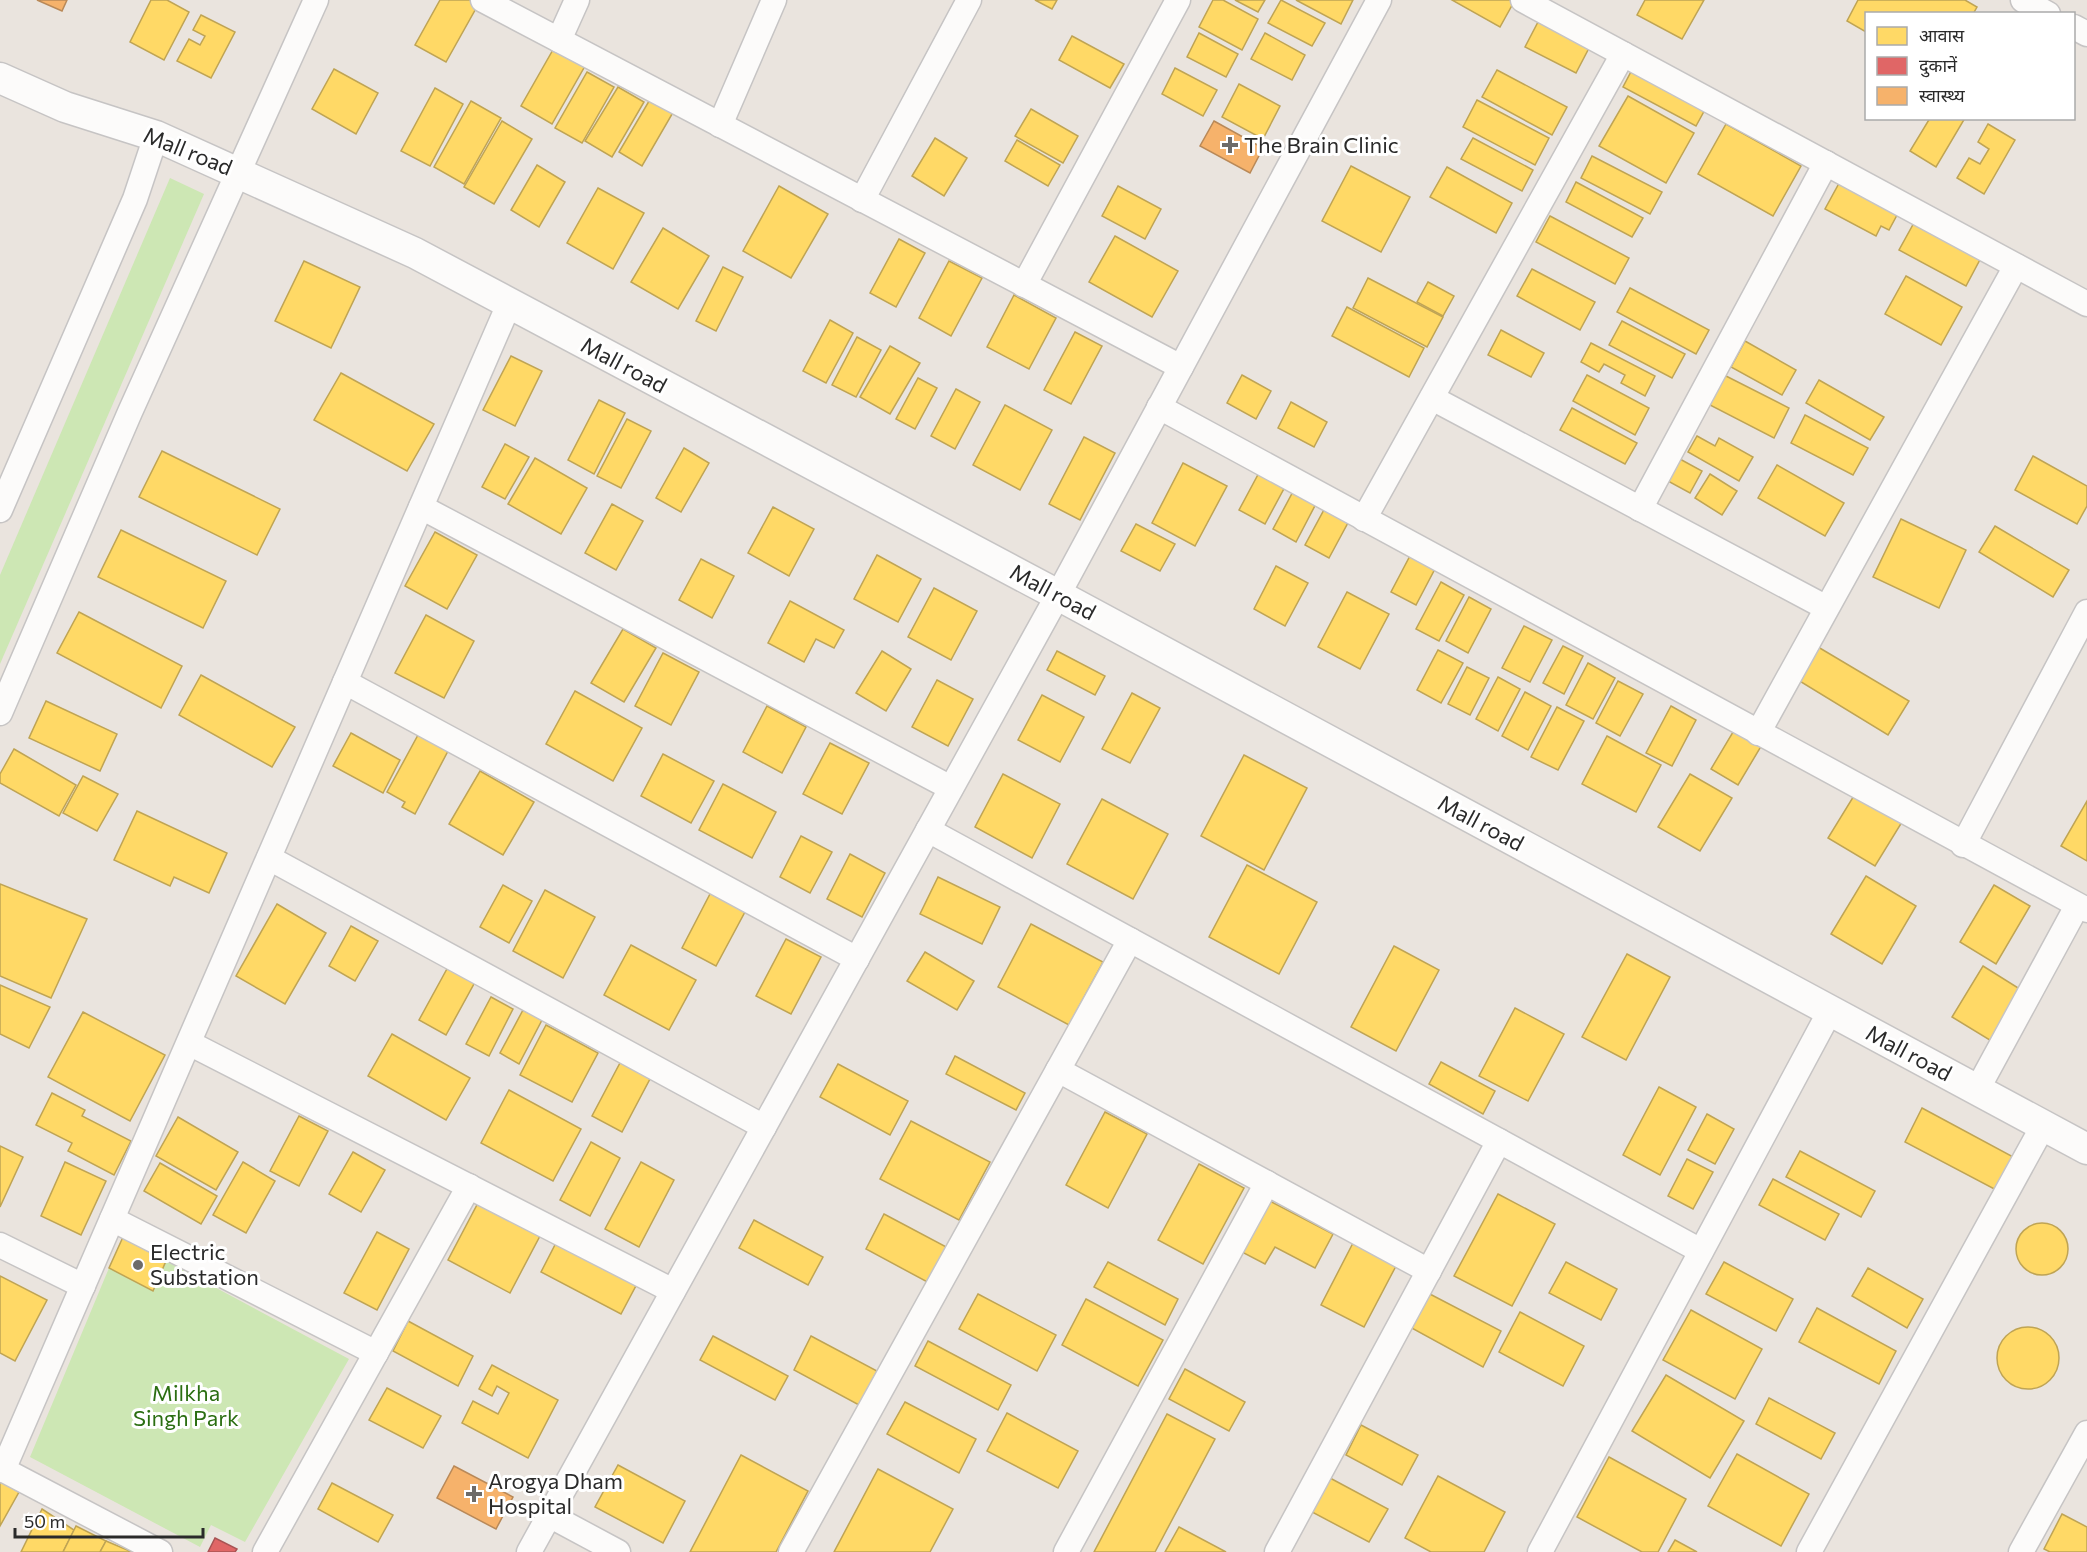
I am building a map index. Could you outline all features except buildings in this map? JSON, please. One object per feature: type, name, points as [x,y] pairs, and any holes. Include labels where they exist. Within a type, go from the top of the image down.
[{"type":"street","points":[[0,713],[130,412],[316,0]]},
{"type":"street","points":[[483,0],[1181,367]]},
{"type":"street","points":[[559,40],[576,0]]},
{"type":"street","points":[[720,125],[774,0]]},
{"type":"street","points":[[862,200],[969,0]]},
{"type":"street","points":[[1024,285],[1178,0]]},
{"type":"street","points":[[529,1552],[1058,595],[1379,0]]},
{"type":"street","points":[[1523,0],[2087,304]]},
{"type":"street","points":[[2023,0],[2045,12]]},
{"type":"street","points":[[1364,519],[1623,54]]},
{"type":"street","name":"Mall road","points":[[0,78],[65,107],[156,136],[239,171],[415,253],[1058,595],[2087,1149]]},
{"type":"street","points":[[0,510],[135,198],[156,136]]},
{"type":"street","points":[[1640,509],[1826,164]]},
{"type":"street","points":[[1758,733],[1825,607],[2016,266]]},
{"type":"street","points":[[160,1552],[2,1469],[509,304]]},
{"type":"street","points":[[1432,398],[1825,607]]},
{"type":"street","points":[[1159,407],[2082,908],[1977,1090]]},
{"type":"street","points":[[421,507],[951,788]]},
{"type":"street","points":[[1963,845],[2087,612]]},
{"type":"street","points":[[345,682],[857,959]]},
{"type":"street","points":[[928,830],[1701,1251]]},
{"type":"street","points":[[269,858],[764,1127]]},
{"type":"street","points":[[791,1552],[1130,940]]},
{"type":"street","points":[[1540,1552],[1830,1011]]},
{"type":"street","points":[[189,1043],[673,1291]]},
{"type":"street","points":[[1058,1070],[1429,1271]]},
{"type":"street","points":[[1809,1552],[2043,1126]]},
{"type":"street","points":[[1277,1552],[1498,1141]]},
{"type":"street","points":[[1066,1552],[1268,1183]]},
{"type":"street","points":[[265,1552],[469,1186]]},
{"type":"street","points":[[112,1219],[376,1353]]},
{"type":"street","points":[[0,1245],[83,1286]]},
{"type":"street","points":[[2021,1552],[2087,1433]]},
{"type":"street","points":[[549,1515],[618,1552]]},
{"type":"green space","points":[[170,178],[204,194],[0,664],[0,575]]},
{"type":"green space","name":"Milkha Singh Park","points":[[166,1261],[349,1359],[245,1542],[211,1525],[200,1547],[30,1457],[109,1268],[153,1291]]},
{"type":"place","name":"The Brain Clinic","points":[[1230,145]]},
{"type":"place","name":"Electric Substation","points":[[138,1265]]},
{"type":"place","name":"Arogya Dham Hospital","points":[[474,1494]]}]
